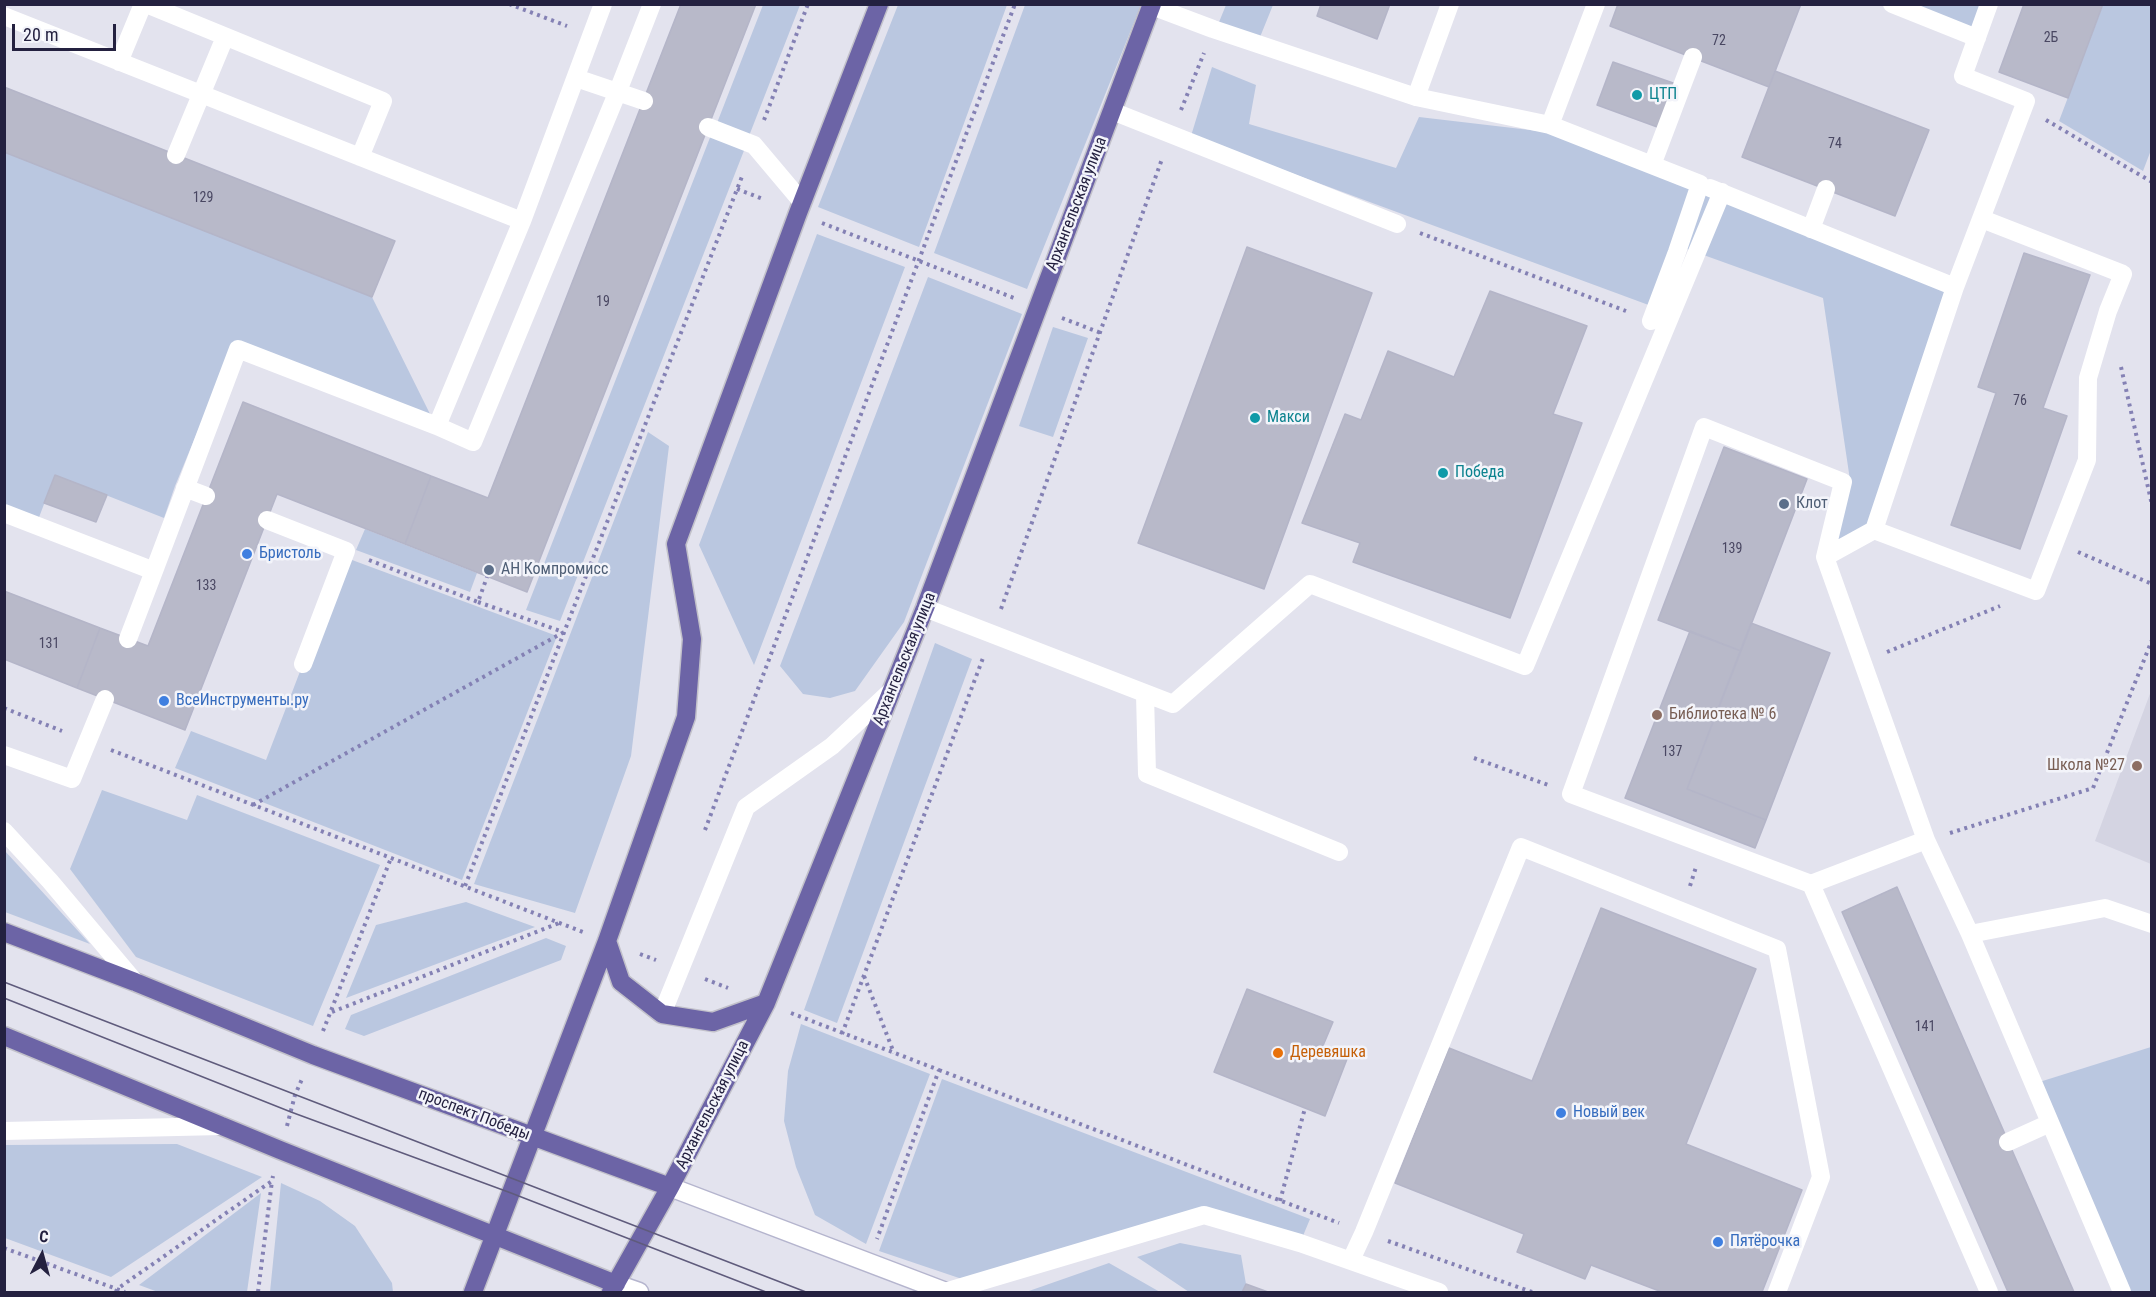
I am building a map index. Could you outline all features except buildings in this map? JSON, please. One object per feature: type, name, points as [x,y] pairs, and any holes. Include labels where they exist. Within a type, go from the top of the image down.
[{"type":"main road","points":[[473,1293],[607,941],[686,717],[692,639],[676,544],[800,208],[879,4]]},
{"type":"main road","name":"Архангельская улица","points":[[613,1288],[670,1187],[766,1003],[925,608],[1152,5]]},
{"type":"main road","name":"проспект Победы","points":[[4,932],[135,982],[313,1055],[670,1187]]},
{"type":"main road","points":[[607,941],[621,982],[662,1014],[713,1022],[766,1003]]},
{"type":"main road","points":[[4,1036],[280,1150],[495,1235],[613,1288]]},
{"type":"street","points":[[119,62],[144,4],[382,100],[360,157]]},
{"type":"street","points":[[437,426],[522,221],[603,4]]},
{"type":"street","points":[[128,639],[238,349],[473,442],[652,4]]},
{"type":"street","points":[[1416,97],[1450,4]]},
{"type":"street","points":[[1550,125],[1596,4]]},
{"type":"street","points":[[1892,4],[1977,38]]},
{"type":"street","points":[[1825,556],[1874,530],[1955,287],[2026,102],[1963,76],[1989,4]]},
{"type":"street","points":[[1152,5],[1213,29],[1416,97],[1550,125],[1955,287]]},
{"type":"street","points":[[4,16],[522,221]]},
{"type":"street","points":[[176,155],[225,37]]},
{"type":"street","points":[[1652,165],[1693,57]]},
{"type":"street","points":[[576,78],[644,102]]},
{"type":"street","points":[[1112,111],[1397,224]]},
{"type":"street","points":[[708,127],[754,145],[800,208]]},
{"type":"street","points":[[1651,321],[1700,184]]},
{"type":"street","points":[[1811,229],[1826,189]]},
{"type":"street","points":[[925,608],[1173,704],[1310,584],[1525,666],[1722,192]]},
{"type":"street","points":[[1874,530],[2036,591],[2087,459],[2088,378],[2108,311],[2123,274],[1982,219]]},
{"type":"street","points":[[1926,840],[1811,884],[1571,794],[1704,427],[1843,482],[1825,556],[1926,840],[1970,934],[2122,1293]]},
{"type":"street","points":[[185,488],[206,496]]},
{"type":"street","points":[[4,513],[154,571]]},
{"type":"street","points":[[267,520],[346,552],[303,664]]},
{"type":"street","points":[[662,1014],[746,807],[832,746],[893,689]]},
{"type":"street","points":[[1144,694],[1148,774],[1340,852]]},
{"type":"street","points":[[4,755],[72,779],[105,699]]},
{"type":"street","points":[[4,831],[50,881],[135,982]]},
{"type":"street","points":[[1351,1260],[1365,1232],[1521,847],[1777,949],[1821,1178],[1778,1293]]},
{"type":"street","points":[[1811,884],[1989,1293]]},
{"type":"street","points":[[1970,934],[2105,908],[2151,924]]},
{"type":"street","points":[[2008,1142],[2050,1123]]},
{"type":"street","points":[[4,1131],[221,1126]]},
{"type":"street","name":"проспект Победы","points":[[670,1187],[946,1292]]},
{"type":"street","points":[[946,1292],[1204,1215],[1351,1260],[1439,1293]]},
{"type":"street","points":[[613,1288],[639,1293]]},
{"type":"path","points":[[509,4],[592,34]]},
{"type":"path","points":[[465,886],[808,4]]},
{"type":"path","points":[[702,838],[1015,4]]},
{"type":"path","points":[[842,1034],[993,633],[1172,133],[1213,29]]},
{"type":"path","points":[[2023,106],[2151,182]]},
{"type":"path","points":[[737,189],[800,208],[920,261],[1101,333]]},
{"type":"path","points":[[1397,224],[1651,321]]},
{"type":"path","points":[[2118,357],[2151,505]]},
{"type":"path","points":[[2055,543],[2151,584]]},
{"type":"path","points":[[346,552],[564,632]]},
{"type":"path","points":[[478,602],[488,577]]},
{"type":"path","points":[[1863,662],[2036,591]]},
{"type":"path","points":[[252,805],[564,632]]},
{"type":"path","points":[[1926,840],[2093,788],[2151,640]]},
{"type":"path","points":[[4,708],[894,1054],[1280,1201],[1532,1293]]},
{"type":"path","points":[[1474,758],[1571,794]]},
{"type":"path","points":[[1681,910],[1705,844]]},
{"type":"path","points":[[258,1293],[272,1181],[295,1095],[331,1012],[391,858]]},
{"type":"path","points":[[331,1012],[560,923]]},
{"type":"path","points":[[656,960],[660,949]]},
{"type":"path","points":[[864,975],[894,1054]]},
{"type":"path","points":[[868,1263],[939,1070]]},
{"type":"path","points":[[1280,1201],[1305,1108]]},
{"type":"path","points":[[116,1291],[272,1181]]},
{"type":"path","points":[[4,1248],[125,1293]]},
{"type":"shaded area","points":[[763,5],[800,5],[749,136],[717,123]]},
{"type":"shaded area","points":[[898,5],[1007,5],[919,247],[818,207]]},
{"type":"shaded area","points":[[1025,5],[1141,5],[1027,289],[934,253]]},
{"type":"shaded area","points":[[1226,5],[1273,5],[1258,42],[1217,27]]},
{"type":"shaded area","points":[[1908,5],[1983,5],[1973,30]]},
{"type":"shaded area","points":[[2103,5],[2151,5],[2151,150],[2143,171],[2059,121]]},
{"type":"shaded area","points":[[1212,67],[1256,85],[1249,124],[1396,168],[1419,117],[1547,132],[1947,290],[1867,530],[1835,543],[1850,480],[1823,298],[1673,244],[1654,307],[1191,136]]},
{"type":"shaded area","points":[[711,135],[745,148],[560,621],[526,610]]},
{"type":"shaded area","points":[[4,152],[372,297],[432,418],[235,341],[164,518],[55,475],[38,520],[5,507]]},
{"type":"shaded area","points":[[817,234],[905,267],[754,665],[699,545]]},
{"type":"shaded area","points":[[928,277],[1022,314],[904,622],[855,691],[830,698],[803,694],[780,666]]},
{"type":"shaded area","points":[[1053,327],[1088,338],[1053,437],[1019,426]]},
{"type":"shaded area","points":[[648,432],[669,446],[631,756],[575,913],[474,884]]},
{"type":"shaded area","points":[[365,529],[477,573],[470,592],[356,550]]},
{"type":"shaded area","points":[[344,557],[557,636],[462,880],[175,768],[191,731],[266,760]]},
{"type":"shaded area","points":[[935,643],[972,659],[837,1023],[804,1010]]},
{"type":"shaded area","name":"Школа №27","points":[[2151,691],[2151,864],[2095,841]]},
{"type":"shaded area","points":[[102,790],[187,820],[197,795],[380,865],[313,1026],[136,957],[70,869]]},
{"type":"shaded area","points":[[5,851],[90,944],[5,912]]},
{"type":"shaded area","points":[[466,902],[535,927],[346,998],[376,925]]},
{"type":"shaded area","points":[[546,938],[566,946],[561,960],[364,1036],[345,1029],[351,1015]]},
{"type":"shaded area","points":[[801,1024],[930,1074],[866,1244],[815,1215],[796,1167],[784,1121],[788,1071]]},
{"type":"shaded area","points":[[2151,1047],[2151,1292],[2122,1292],[2033,1084]]},
{"type":"shaded area","points":[[942,1079],[1310,1219],[1300,1243],[1204,1215],[962,1279],[879,1251]]},
{"type":"shaded area","points":[[177,1144],[262,1177],[111,1277],[5,1238],[5,1145]]},
{"type":"shaded area","points":[[281,1183],[320,1201],[355,1226],[392,1283],[393,1292],[270,1292]]},
{"type":"shaded area","points":[[261,1193],[247,1292],[158,1292],[139,1285]]},
{"type":"shaded area","points":[[1180,1243],[1241,1255],[1246,1284],[1242,1292],[1189,1292],[1137,1257]]},
{"type":"shaded area","points":[[1109,1263],[1160,1292],[1026,1292]]},
{"type":"tram line","points":[[4,982],[806,1292]]},
{"type":"tram line","points":[[4,998],[291,1112],[511,1193],[766,1292]]},
{"type":"place","name":"ЦТП","points":[[1637,95]]},
{"type":"place","name":"Макси","points":[[1255,418]]},
{"type":"place","name":"Победа","points":[[1443,473]]},
{"type":"place","name":"Клот","points":[[1784,504]]},
{"type":"place","name":"Бристоль","points":[[247,554]]},
{"type":"place","name":"АН Компромисс","points":[[489,570]]},
{"type":"place","name":"ВсеИнструменты.ру","points":[[164,701]]},
{"type":"place","name":"Библиотека № 6","points":[[1657,715]]},
{"type":"place","name":"Школа №27","points":[[2137,766]]},
{"type":"place","name":"Деревяшка","points":[[1278,1053]]},
{"type":"place","name":"Новый век","points":[[1561,1113]]},
{"type":"place","name":"Пятёрочка","points":[[1718,1242]]}]
